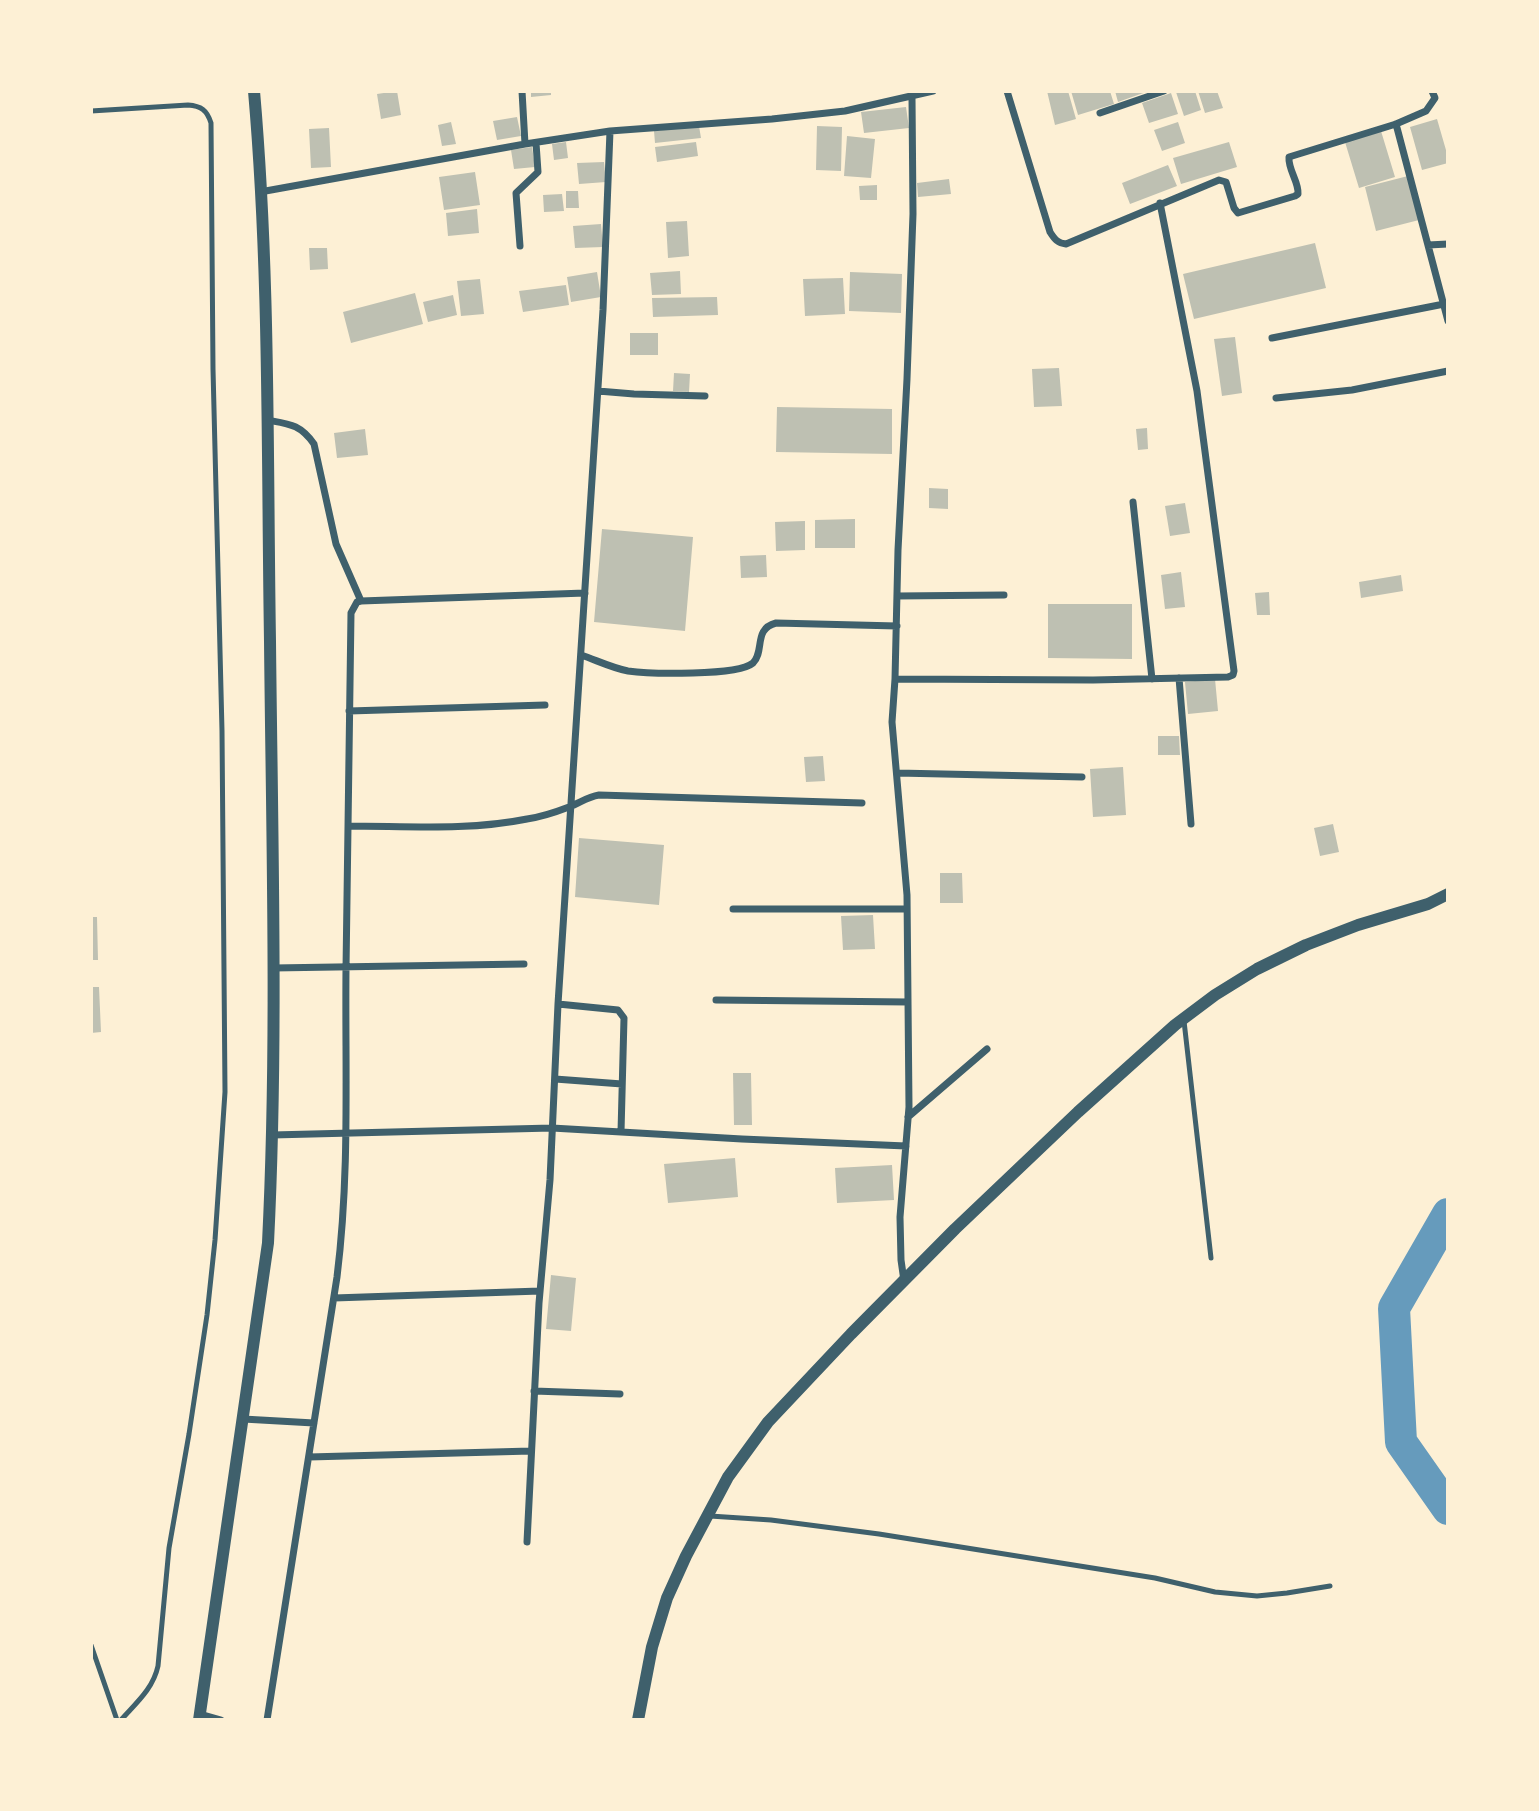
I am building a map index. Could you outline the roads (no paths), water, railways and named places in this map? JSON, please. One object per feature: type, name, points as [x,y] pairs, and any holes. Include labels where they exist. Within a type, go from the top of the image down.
[{"type":"street","points":[[221,1720],[199,1717],[268,1244],[272,1135],[273,968],[266,309],[254,91]]},
{"type":"street","points":[[522,91],[525,144]]},
{"type":"street","points":[[260,192],[610,131],[821,114],[933,91]]},
{"type":"street","points":[[1007,91],[1051,232],[1055,239],[1066,244],[1219,180],[1226,182],[1238,213],[1295,196],[1298,190],[1289,157],[1396,124],[1428,109],[1435,98],[1432,91]]},
{"type":"street","points":[[1100,113],[1164,91]]},
{"type":"street","points":[[904,1282],[900,1217],[908,1117],[907,909],[892,722],[913,214],[912,97]]},
{"type":"street","points":[[1396,124],[1448,321]]},
{"type":"street","points":[[527,1542],[540,1291],[550,1180],[558,1004],[603,310],[610,131]]},
{"type":"street","points":[[520,247],[516,193],[538,172],[536,143]]},
{"type":"street","points":[[895,679],[1152,679],[1233,675],[1197,391],[1160,203]]},
{"type":"street","points":[[1428,244],[1448,244]]},
{"type":"street","points":[[1272,338],[1444,304]]},
{"type":"street","points":[[1276,398],[1352,390],[1448,371]]},
{"type":"street","points":[[598,391],[705,396]]},
{"type":"street","points":[[267,420],[293,425],[305,431],[314,444],[336,544],[361,601]]},
{"type":"street","points":[[1133,502],[1152,679]]},
{"type":"street","points":[[267,1720],[342,1239],[347,1133],[346,967],[351,613],[357,602],[361,601],[585,593]]},
{"type":"street","points":[[897,596],[1004,595]]},
{"type":"street","points":[[581,655],[626,671],[689,674],[749,666],[757,657],[765,629],[776,623],[897,626]]},
{"type":"street","points":[[1179,678],[1191,824]]},
{"type":"street","points":[[349,711],[545,705]]},
{"type":"street","points":[[897,772],[1082,777]]},
{"type":"street","points":[[348,826],[467,827],[501,824],[531,819],[571,806],[587,797],[599,795],[862,803]]},
{"type":"street","points":[[638,1720],[652,1647],[667,1598],[728,1477],[768,1422],[851,1334],[1077,1112],[1184,1018],[1215,995],[1306,946],[1357,925],[1428,904],[1448,894]]},
{"type":"street","points":[[733,909],[907,909]]},
{"type":"street","points":[[273,968],[524,964]]},
{"type":"street","points":[[716,1000],[908,1002]]},
{"type":"street","points":[[558,1004],[618,1010],[624,1018],[621,1132]]},
{"type":"street","points":[[908,1117],[987,1049]]},
{"type":"street","points":[[555,1079],[622,1084]]},
{"type":"street","points":[[272,1135],[552,1128],[906,1146]]},
{"type":"street","points":[[334,1298],[540,1291]]},
{"type":"street","points":[[534,1391],[620,1394]]},
{"type":"street","points":[[243,1419],[314,1423]]},
{"type":"street","points":[[309,1457],[531,1451]]},
{"type":"lane","points":[[91,111],[199,106],[208,113],[211,123],[222,731],[225,1092],[207,1315],[169,1548],[158,1667],[147,1692],[119,1720],[91,1645]]},
{"type":"lane","points":[[1184,1018],[1211,1258]]},
{"type":"lane","points":[[707,1516],[771,1520],[880,1534],[1155,1578],[1215,1592],[1257,1596],[1330,1586]]},
{"type":"waterway","points":[[1448,1214],[1394,1308],[1401,1442],[1448,1509]]}]
